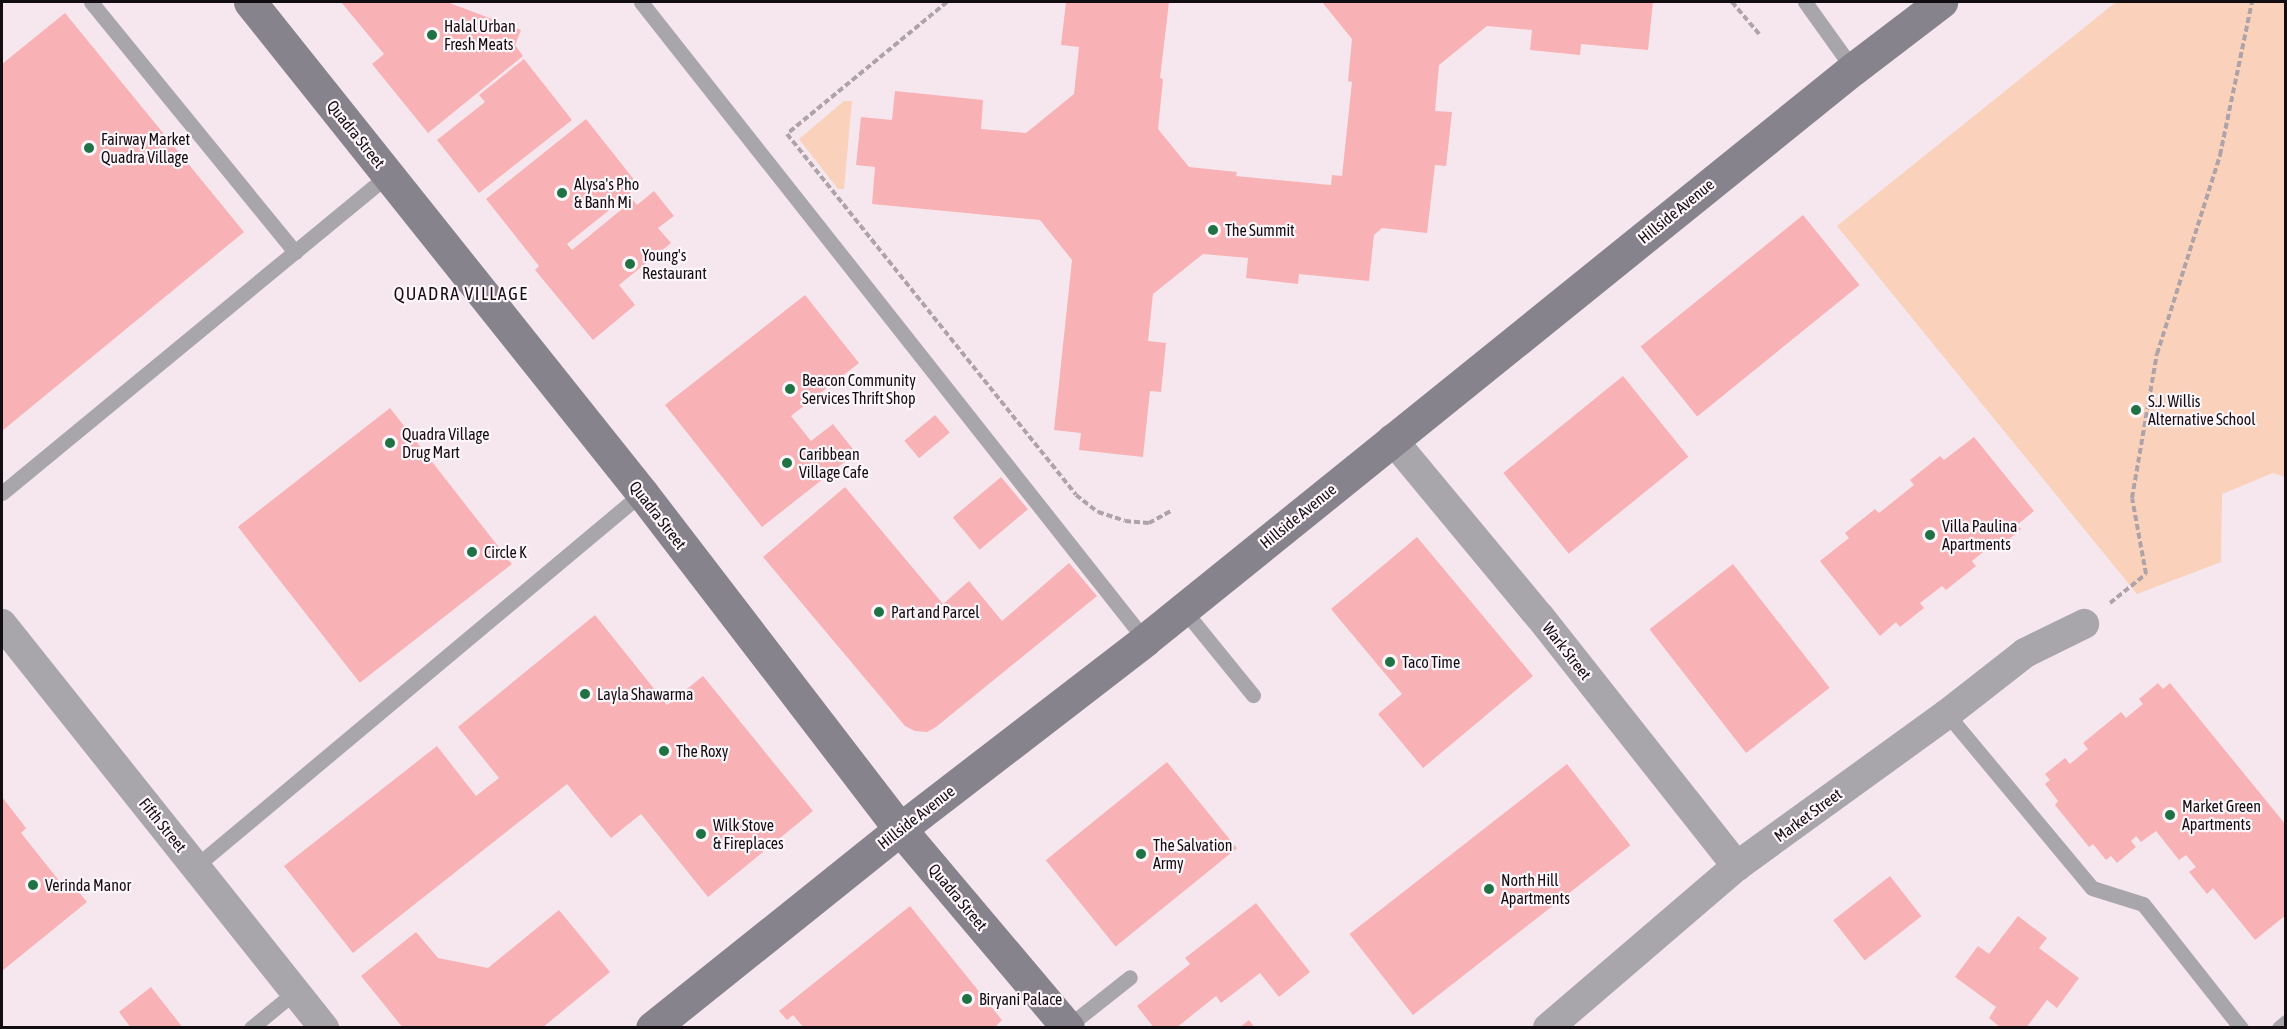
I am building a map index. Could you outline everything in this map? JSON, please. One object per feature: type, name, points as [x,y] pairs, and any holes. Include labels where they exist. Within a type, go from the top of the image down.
[{"type":"main road","name":"Quadra Street","points":[[250,2],[642,493],[900,829],[1067,1027]]},
{"type":"main road","name":"Hillside Avenue","points":[[652,1028],[900,829],[1145,640],[1852,69],[1941,2]]},
{"type":"street","name":"Wark Street","points":[[1392,439],[1540,618],[1737,866]]},
{"type":"street","name":"Fifth Street","points":[[2,624],[324,1028]]},
{"type":"street","name":"Market Street","points":[[1548,1028],[1737,866],[1947,714],[2025,653],[2084,624]]},
{"type":"lane","points":[[91,2],[295,252]]},
{"type":"lane","points":[[641,2],[1145,640]]},
{"type":"lane","points":[[1805,2],[1852,69]]},
{"type":"lane","points":[[2,493],[388,175]]},
{"type":"lane","points":[[196,866],[642,493]]},
{"type":"lane","points":[[1183,609],[1253,695]]},
{"type":"lane","points":[[1947,714],[2092,888],[2143,904],[2241,1028]]},
{"type":"lane","points":[[1067,1027],[1130,977]]},
{"type":"lane","points":[[251,1028],[296,991]]},
{"type":"lane","points":[[2279,1028],[2286,1022]]},
{"type":"path","points":[[948,2],[787,134],[1076,495],[1098,512],[1125,521],[1149,523],[1171,511]]},
{"type":"path","points":[[1732,2],[1759,34]]},
{"type":"path","points":[[2084,624],[2146,574],[2132,498],[2157,354],[2220,155],[2252,2]]},
{"type":"shaded area","name":"S.J. Willis Alternative School","points":[[2116,2],[2286,2],[2285,477],[2273,473],[2222,494],[2221,562],[2137,594],[1837,226]]},
{"type":"shaded area","points":[[844,101],[852,101],[844,189],[838,189],[799,139]]},
{"type":"building","points":[[341,2],[447,2],[521,30],[515,45],[523,56],[428,133],[372,64],[384,54]]},
{"type":"building","name":"The Summit","points":[[1066,2],[1169,2],[1160,78],[1163,79],[1158,129],[1189,167],[1237,172],[1236,176],[1331,185],[1332,175],[1342,176],[1352,82],[1348,81],[1352,39],[1322,2],[1653,2],[1648,50],[1581,44],[1580,55],[1530,50],[1532,30],[1487,26],[1439,65],[1435,111],[1452,112],[1446,166],[1435,165],[1427,233],[1382,228],[1374,235],[1369,281],[1299,274],[1298,284],[1246,278],[1248,258],[1203,254],[1153,294],[1148,341],[1166,343],[1161,392],[1150,391],[1143,457],[1079,450],[1081,433],[1054,430],[1072,260],[1040,220],[872,204],[875,167],[856,165],[861,117],[892,120],[895,91],[983,100],[981,129],[1026,133],[1074,94],[1079,47],[1061,45]]},
{"type":"building","name":"Fairway Market Quadra Village","points":[[65,13],[244,232],[2,431],[2,64]]},
{"type":"building","points":[[524,59],[572,120],[479,193],[437,140],[485,102],[479,95]]},
{"type":"building","points":[[586,119],[639,186],[567,244],[572,250],[633,200],[637,205],[654,191],[674,216],[658,228],[671,243],[619,285],[635,305],[593,340],[535,270],[539,266],[486,199]]},
{"type":"building","points":[[1803,215],[1860,285],[1697,416],[1641,347]]},
{"type":"building","points":[[805,295],[859,363],[791,416],[811,441],[833,424],[856,453],[762,527],[665,405]]},
{"type":"building","points":[[1623,376],[1688,457],[1569,554],[1503,473]]},
{"type":"building","points":[[390,408],[512,564],[360,683],[238,527]]},
{"type":"building","points":[[935,415],[950,433],[919,458],[904,441]]},
{"type":"building","name":"Villa Paulina Apartments","points":[[1974,437],[2034,511],[2017,525],[2021,529],[1998,549],[1993,544],[1972,561],[1976,566],[1946,590],[1942,586],[1920,603],[1924,608],[1900,627],[1896,622],[1880,636],[1820,561],[1849,538],[1845,533],[1875,509],[1879,513],[1914,485],[1910,480],[1940,456],[1944,460]]},
{"type":"building","points":[[1001,477],[1028,509],[980,550],[953,517]]},
{"type":"building","points":[[845,487],[943,604],[969,581],[1002,621],[1069,563],[1097,596],[936,727],[927,732],[915,731],[905,726],[763,557]]},
{"type":"building","points":[[1417,537],[1533,676],[1423,768],[1378,714],[1402,694],[1331,609]]},
{"type":"building","points":[[1733,564],[1830,688],[1746,753],[1649,629]]},
{"type":"building","points":[[595,615],[667,705],[703,676],[813,811],[708,897],[641,814],[611,838],[567,784],[353,953],[284,866],[437,746],[476,796],[499,778],[458,727]]},
{"type":"building","name":"Market Green Apartments","points":[[2158,683],[2163,689],[2170,683],[2286,825],[2286,915],[2255,940],[2213,888],[2207,894],[2189,872],[2196,867],[2186,855],[2179,860],[2156,831],[2141,842],[2136,836],[2131,841],[2136,847],[2117,863],[2111,856],[2106,860],[2093,844],[2089,847],[2055,805],[2058,801],[2045,784],[2050,780],[2045,774],[2065,758],[2070,764],[2088,749],[2083,743],[2121,712],[2126,718],[2143,704],[2139,699]]},
{"type":"building","name":"The Salvation Army","points":[[1167,762],[1237,848],[1116,946],[1046,860]]},
{"type":"building","name":"North Hill Apartments","points":[[1567,764],[1630,845],[1413,1015],[1350,934]]},
{"type":"building","name":"Verinda Manor","points":[[2,797],[26,828],[21,833],[65,888],[71,883],[87,902],[2,971]]},
{"type":"building","points":[[1890,876],[1921,916],[1865,961],[1833,920]]},
{"type":"building","points":[[1256,903],[1310,972],[1279,997],[1260,973],[1221,1003],[1216,996],[1176,1028],[1154,1028],[1137,1006],[1190,964],[1185,958]]},
{"type":"building","points":[[910,906],[1002,1020],[994,1028],[804,1028],[793,1015],[787,1020],[779,1011]]},
{"type":"building","points":[[559,910],[610,972],[542,1028],[403,1028],[361,976],[416,932],[438,958],[488,968]]},
{"type":"building","points":[[2018,916],[2047,938],[2039,948],[2079,978],[2057,1008],[2047,1000],[2026,1028],[2001,1028],[1989,1018],[1996,1007],[1955,977],[1978,946],[1989,954]]},
{"type":"building","points":[[151,987],[183,1028],[131,1028],[119,1012]]},
{"type":"building","points":[[1249,1020],[1255,1028],[1239,1028]]},
{"type":"place","name":"Halal Urban Fresh Meats","points":[[432,35]]},
{"type":"place","name":"Fairway Market Quadra Village","points":[[89,148]]},
{"type":"place","name":"Alysa's Pho & Banh Mi","points":[[562,193]]},
{"type":"place","name":"The Summit","points":[[1213,230]]},
{"type":"place","name":"Young's Restaurant","points":[[630,264]]},
{"type":"place","name":"Beacon Community Services Thrift Shop","points":[[790,389]]},
{"type":"place","name":"S.J. Willis Alternative School","points":[[2136,410]]},
{"type":"place","name":"Quadra Village Drug Mart","points":[[390,443]]},
{"type":"place","name":"Caribbean Village Cafe","points":[[787,463]]},
{"type":"place","name":"Villa Paulina Apartments","points":[[1930,535]]},
{"type":"place","name":"Circle K","points":[[472,552]]},
{"type":"place","name":"Part and Parcel","points":[[879,612]]},
{"type":"place","name":"Taco Time","points":[[1390,662]]},
{"type":"place","name":"Layla Shawarma","points":[[585,694]]},
{"type":"place","name":"The Roxy","points":[[664,751]]},
{"type":"place","name":"Market Green Apartments","points":[[2170,815]]},
{"type":"place","name":"Wilk Stove & Fireplaces","points":[[701,834]]},
{"type":"place","name":"The Salvation Army","points":[[1141,854]]},
{"type":"place","name":"Verinda Manor","points":[[33,885]]},
{"type":"place","name":"North Hill Apartments","points":[[1489,889]]},
{"type":"place","name":"Biryani Palace","points":[[967,999]]},
{"type":"district","name":"QUADRA VILLAGE","points":[[461,294]]}]
